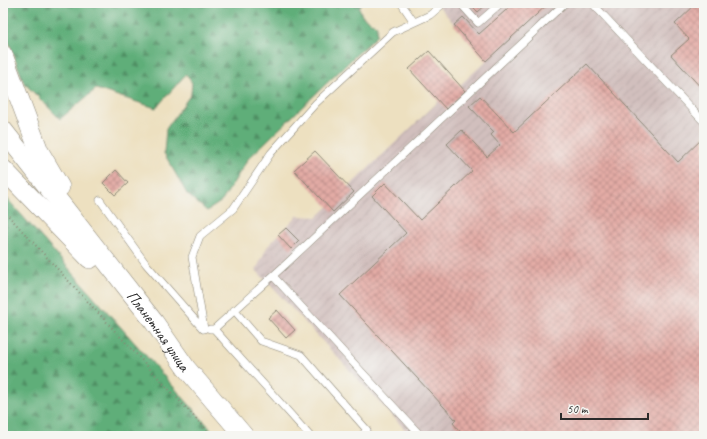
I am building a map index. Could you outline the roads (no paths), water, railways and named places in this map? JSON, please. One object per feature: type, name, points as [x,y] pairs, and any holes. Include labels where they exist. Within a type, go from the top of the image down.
[{"type":"main road","points":[[3,54],[39,151],[64,195],[154,322]]},
{"type":"main road","name":"Планетная улица","points":[[3,130],[154,322],[186,368],[244,436]]},
{"type":"main road","points":[[3,151],[156,340],[186,368]]},
{"type":"main road","points":[[3,169],[90,259]]},
{"type":"lane","points":[[402,3],[414,22]]},
{"type":"lane","points":[[204,329],[192,257],[200,236],[233,209],[271,153],[316,103],[393,32],[430,15],[444,3]]},
{"type":"lane","points":[[460,3],[478,23],[501,3]]},
{"type":"lane","points":[[100,200],[146,264],[204,329],[214,329],[273,276],[565,3]]},
{"type":"lane","points":[[592,3],[704,122]]},
{"type":"lane","points":[[273,276],[421,436]]},
{"type":"lane","points":[[234,310],[261,341],[301,355],[372,436]]},
{"type":"lane","points":[[214,329],[310,436]]},
{"type":"lane","points":[[361,436],[367,430]]},
{"type":"lane","points":[[410,436],[416,430]]}]
